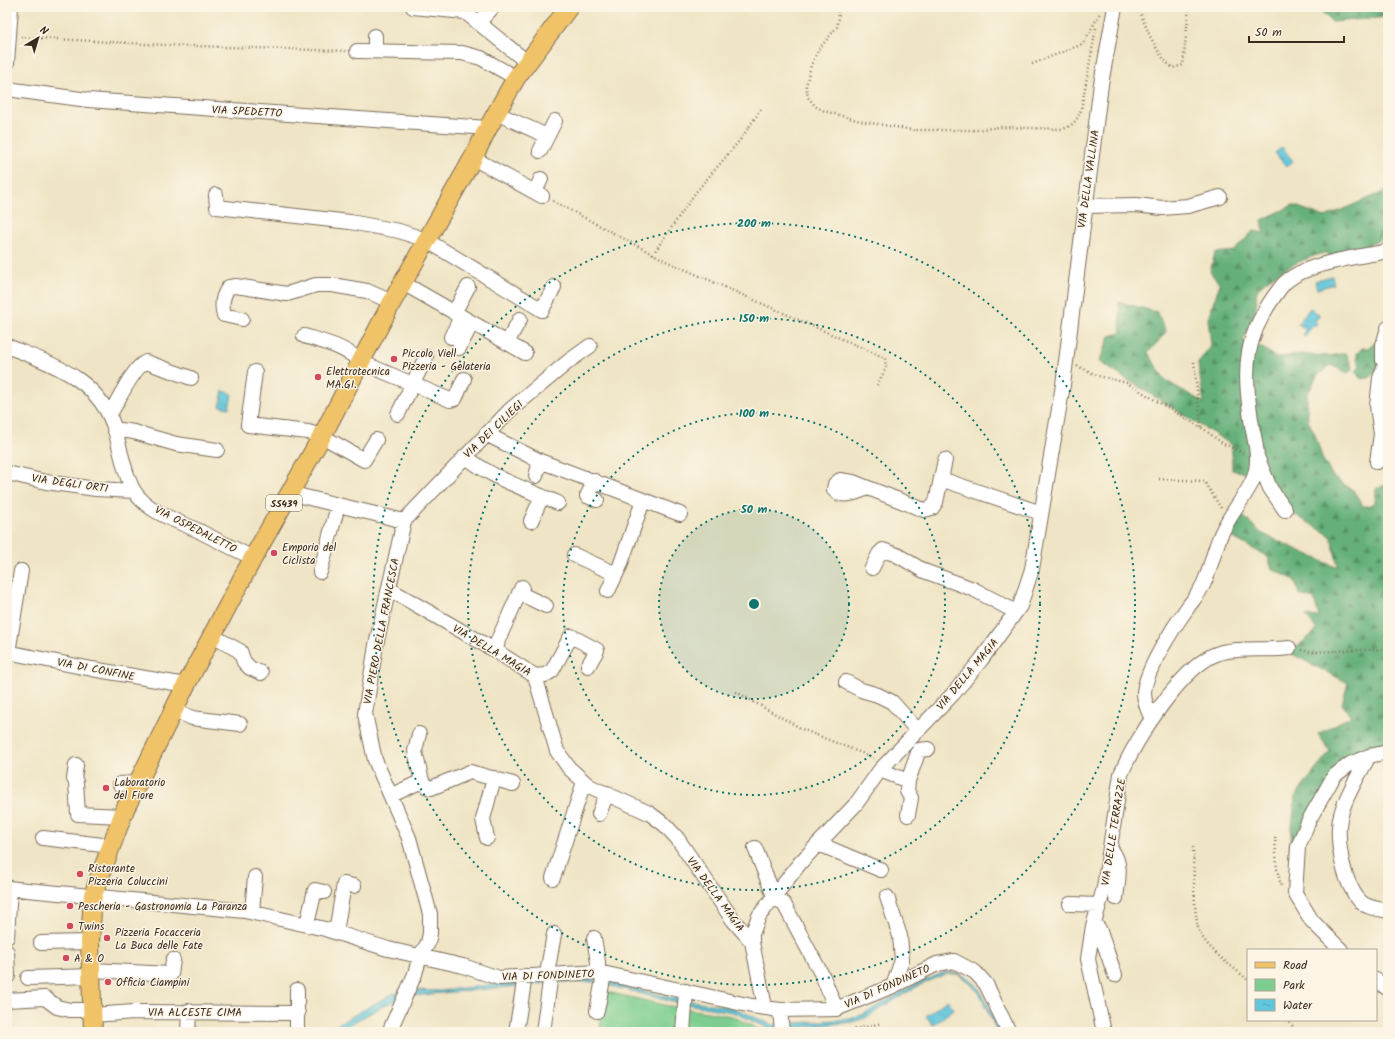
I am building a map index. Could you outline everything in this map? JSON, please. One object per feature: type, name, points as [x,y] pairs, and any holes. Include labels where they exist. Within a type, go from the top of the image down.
[{"type":"main road","name":"SS439","points":[[93,1019],[90,942],[93,895],[122,816],[186,685],[253,558],[322,436],[426,240],[473,158],[516,78],[570,7]]},
{"type":"street","points":[[7,63],[11,7]]},
{"type":"street","points":[[413,7],[465,12],[527,62]]},
{"type":"street","points":[[478,23],[493,7]]},
{"type":"street","name":"VIA DELLA VALLINA","points":[[1067,351],[1084,206],[1101,84],[1115,7]]},
{"type":"street","points":[[375,36],[375,51]]},
{"type":"street","points":[[357,51],[462,53],[481,58],[516,78]]},
{"type":"street","name":"VIA SPEDETTO","points":[[7,89],[88,100],[492,121],[547,136]]},
{"type":"street","points":[[540,151],[555,120]]},
{"type":"street","points":[[473,158],[539,189]]},
{"type":"street","points":[[216,195],[217,207],[350,222],[399,231],[426,240],[542,310],[554,287]]},
{"type":"street","points":[[1084,206],[1136,205],[1162,208],[1188,206],[1220,197]]},
{"type":"street","points":[[1152,719],[1147,708],[1144,693],[1148,675],[1165,644],[1203,585],[1224,528],[1242,501],[1253,480],[1258,466],[1258,457],[1246,385],[1248,351],[1259,320],[1282,285],[1303,271],[1316,266],[1350,258],[1388,251]]},
{"type":"street","points":[[403,283],[525,353]]},
{"type":"street","points":[[242,319],[224,315],[222,308],[224,294],[229,287],[236,286],[287,294],[316,285],[332,285],[367,291],[392,302]]},
{"type":"street","points":[[455,342],[468,287]]},
{"type":"street","points":[[507,343],[520,319]]},
{"type":"street","points":[[1377,462],[1381,434],[1377,406],[1380,378],[1387,363],[1383,360],[1383,345],[1388,328]]},
{"type":"street","points":[[304,336],[326,342],[352,353],[361,362],[408,383],[453,400],[455,399],[464,379]]},
{"type":"street","name":"VIA OSPEDALETTO","points":[[7,346],[42,360],[85,382],[110,414],[134,491],[145,502],[164,516],[253,558]]},
{"type":"street","name":"VIA DEI CILIEGI","points":[[404,521],[509,411],[569,361],[590,346]]},
{"type":"street","name":"VIA DELLA MAGIA","points":[[765,1007],[752,942],[752,934],[759,916],[800,863],[856,804],[883,767],[953,694],[982,660],[1016,612],[1025,594],[1032,568],[1067,351]]},
{"type":"street","points":[[394,411],[408,383],[426,357]]},
{"type":"street","points":[[110,414],[140,364],[146,362],[191,378]]},
{"type":"street","points":[[255,372],[248,425],[308,432],[322,436],[364,460],[376,440]]},
{"type":"street","points":[[114,429],[134,432],[176,444],[217,450]]},
{"type":"street","points":[[486,434],[540,461],[595,481],[642,501],[680,514]]},
{"type":"street","points":[[465,456],[477,466],[492,474],[558,503]]},
{"type":"street","points":[[1258,457],[1270,488],[1285,510]]},
{"type":"street","points":[[868,488],[924,510],[932,508],[936,502],[945,460]]},
{"type":"street","points":[[536,476],[540,461]]},
{"type":"street","name":"VIA DEGLI ORTI","points":[[7,473],[46,482],[96,489],[134,491]]},
{"type":"street","points":[[941,479],[1041,513]]},
{"type":"street","points":[[595,481],[587,496],[597,500]]},
{"type":"street","points":[[290,493],[404,521]]},
{"type":"street","points":[[531,520],[542,496]]},
{"type":"street","points":[[608,591],[616,574],[642,501]]},
{"type":"street","points":[[320,572],[338,506]]},
{"type":"street","name":"VIA PIERO DELLA FRANCESCA","points":[[389,1032],[402,1004],[420,956],[428,943],[430,934],[430,914],[409,838],[392,795],[375,760],[365,714],[376,645],[389,589],[394,557],[404,521]]},
{"type":"street","points":[[872,568],[879,554],[883,550],[897,555],[924,571],[973,589],[998,601],[1016,612]]},
{"type":"street","points":[[574,554],[616,574]]},
{"type":"street","points":[[7,652],[21,570]]},
{"type":"street","name":"VIA DELLA MAGIA","points":[[389,589],[496,651],[535,676],[557,751],[569,768],[584,782],[648,813],[665,825],[677,838],[733,920],[752,942]]},
{"type":"street","points":[[496,651],[498,640],[520,590],[546,606]]},
{"type":"street","points":[[212,636],[240,651],[244,662],[250,668],[261,674]]},
{"type":"street","points":[[535,676],[545,675],[552,671],[571,636],[597,650],[588,666]]},
{"type":"street","name":"VIA DELLE TERRAZZE","points":[[1104,1032],[1088,959],[1094,923],[1111,848],[1121,774],[1128,758],[1161,704],[1195,668],[1219,653],[1289,648]]},
{"type":"street","name":"VIA DI CONFINE","points":[[7,652],[92,669],[186,685]]},
{"type":"street","points":[[846,682],[861,690],[878,695],[892,702],[917,730]]},
{"type":"street","points":[[174,710],[192,718],[240,724]]},
{"type":"street","points":[[419,734],[415,752],[422,781],[426,786],[431,788],[470,772],[513,784]]},
{"type":"street","points":[[908,815],[911,798],[907,791],[908,781],[919,750],[928,749]]},
{"type":"street","points":[[1340,949],[1312,921],[1295,893],[1298,847],[1309,820],[1334,776],[1350,764],[1369,756],[1388,752]]},
{"type":"street","points":[[1369,756],[1342,811],[1338,836],[1344,872],[1360,901],[1369,906],[1388,911]]},
{"type":"street","points":[[76,765],[74,779],[76,782],[78,814],[122,816]]},
{"type":"street","points":[[883,767],[908,781]]},
{"type":"street","points":[[487,838],[484,819],[494,778]]},
{"type":"street","points":[[392,795],[422,781]]},
{"type":"street","points":[[553,878],[584,782]]},
{"type":"street","points":[[120,784],[138,783]]},
{"type":"street","points":[[599,814],[607,793]]},
{"type":"street","points":[[43,838],[111,846]]},
{"type":"street","points":[[819,844],[881,870]]},
{"type":"street","points":[[755,848],[774,896],[784,904],[823,977],[836,1009]]},
{"type":"street","points":[[1111,848],[1117,856],[1119,866],[1116,898]]},
{"type":"street","points":[[252,912],[255,877]]},
{"type":"street","points":[[336,932],[344,884],[354,886]]},
{"type":"street","points":[[7,937],[8,888]]},
{"type":"street","name":"VIA DI FONDINETO","points":[[8,888],[93,895],[252,912],[307,924],[388,949],[463,966],[499,978],[524,981],[550,978],[626,977],[685,998],[765,1007],[780,1013],[836,1009],[893,986],[938,964],[954,961],[975,972],[986,984],[1009,1032]]},
{"type":"street","points":[[307,924],[315,890],[324,892]]},
{"type":"street","points":[[887,897],[900,936],[902,954],[902,960],[893,986]]},
{"type":"street","points":[[1070,904],[1099,905]]},
{"type":"street","points":[[1094,923],[1099,930],[1115,976]]},
{"type":"street","points":[[543,1032],[554,934]]},
{"type":"street","points":[[594,938],[601,978],[597,1011]]},
{"type":"street","points":[[41,943],[90,942]]},
{"type":"street","points":[[7,952],[8,976]]},
{"type":"street","points":[[28,978],[92,973],[171,974],[173,960]]},
{"type":"street","points":[[516,1032],[524,981]]},
{"type":"street","points":[[1377,981],[1388,989]]},
{"type":"street","points":[[297,990],[297,1032]]},
{"type":"street","name":"VIA ALCESTE CIMA","points":[[7,1000],[45,998],[57,1007],[70,1010],[93,1019],[134,1006],[188,1011],[298,1012]]},
{"type":"street","points":[[683,1032],[685,998]]},
{"type":"street","points":[[188,1011],[188,1032]]},
{"type":"street","points":[[780,1013],[781,1031]]},
{"type":"path","points":[[837,7],[839,18],[837,27],[819,49],[811,65],[806,86],[808,97],[815,106],[824,111],[860,121],[913,130],[977,130],[999,127],[1063,129],[1072,126],[1077,121],[1081,110],[1102,7]]},
{"type":"path","points":[[1138,7],[1149,34],[1167,64],[1173,68],[1183,65],[1189,7]]},
{"type":"path","points":[[1032,64],[1083,44],[1100,14]]},
{"type":"path","points":[[9,36],[165,44],[357,51]]},
{"type":"path","points":[[653,254],[684,208],[740,140],[762,108]]},
{"type":"path","points":[[539,189],[653,254],[884,358],[886,368],[877,385]]},
{"type":"path","points":[[1067,351],[1074,365],[1098,376],[1127,383],[1201,428],[1222,443],[1245,454],[1258,457]]},
{"type":"path","points":[[1194,362],[1201,428]]},
{"type":"path","points":[[1159,479],[1204,481],[1229,521]]},
{"type":"path","points":[[1289,648],[1309,652],[1388,649]]},
{"type":"path","points":[[736,692],[804,730],[883,767]]},
{"type":"path","points":[[1275,837],[1277,868],[1283,892],[1288,899],[1298,897]]},
{"type":"path","points":[[1193,847],[1196,908],[1199,931],[1209,946],[1247,979]]},
{"type":"path","points":[[1287,1021],[1299,1032]]},
{"type":"path","points":[[843,1032],[882,1023]]},
{"type":"green space","points":[[1317,7],[1388,7],[1388,17],[1332,22]]},
{"type":"green space","points":[[1388,190],[1388,245],[1384,246],[1383,238],[1365,247],[1332,257],[1326,253],[1309,258],[1278,273],[1262,285],[1257,291],[1257,304],[1243,341],[1263,348],[1276,358],[1299,354],[1329,356],[1346,353],[1353,369],[1348,373],[1331,365],[1317,376],[1307,395],[1308,421],[1315,434],[1322,458],[1334,478],[1353,490],[1363,506],[1368,506],[1375,502],[1376,489],[1388,484],[1388,748],[1354,756],[1302,826],[1289,858],[1295,797],[1330,751],[1318,734],[1351,716],[1342,704],[1348,683],[1290,653],[1317,630],[1306,616],[1319,617],[1314,599],[1299,595],[1295,580],[1272,569],[1268,557],[1228,535],[1242,515],[1261,533],[1333,566],[1338,566],[1331,536],[1275,503],[1260,476],[1232,470],[1232,445],[1099,362],[1110,336],[1121,333],[1119,302],[1157,312],[1166,332],[1148,353],[1165,380],[1204,403],[1198,363],[1211,345],[1208,318],[1220,284],[1210,272],[1215,253],[1234,251],[1253,231],[1264,233],[1262,220],[1293,205],[1325,217]]},
{"type":"green space","points":[[1381,341],[1379,360],[1375,372],[1367,378],[1360,378],[1356,372],[1360,365],[1357,359],[1357,353],[1362,348],[1368,348],[1374,342]]},
{"type":"green space","points":[[603,991],[669,1006],[732,1016],[764,1032],[600,1032]]},
{"type":"water","points":[[1282,147],[1293,161],[1287,167],[1275,153]]},
{"type":"water","points":[[1332,276],[1334,284],[1317,289],[1315,281]]},
{"type":"water","points":[[1310,308],[1320,315],[1315,321],[1317,324],[1312,326],[1305,336],[1303,335],[1306,329],[1298,324]]},
{"type":"water","points":[[223,391],[232,394],[229,408],[220,406]]},
{"type":"water","points":[[945,972],[958,974],[945,974],[916,987],[865,1018],[852,1022],[773,1030],[733,1012],[670,1001],[596,982],[562,982],[410,996],[391,1002],[335,1032],[324,1032],[392,994],[412,990],[440,991],[512,982],[597,979],[668,997],[734,1008],[772,1025],[850,1019],[862,1015],[914,985]]},
{"type":"water","points":[[958,974],[968,978],[981,992],[1000,1032],[997,1032],[980,994],[970,983]]},
{"type":"water","points":[[947,1000],[954,1009],[933,1025],[926,1016]]},
{"type":"place","name":"Piccolo Viell Pizzeria - Gelateria","points":[[394,359]]},
{"type":"place","name":"Elettrotecnica MA.GI.","points":[[318,377]]},
{"type":"place","name":"Emporio del Ciclista","points":[[274,553]]},
{"type":"place","name":"Laboratorio del Fiore","points":[[106,788]]},
{"type":"place","name":"Ristorante Pizzeria Coluccini","points":[[80,874]]},
{"type":"place","name":"Pescheria - Gastronomia La Paranza","points":[[70,906]]},
{"type":"place","name":"Twins","points":[[70,926]]},
{"type":"place","name":"Pizzeria Focacceria La Buca delle Fate","points":[[107,938]]},
{"type":"place","name":"A & O","points":[[66,958]]},
{"type":"place","name":"Officia Ciampini","points":[[108,982]]}]
